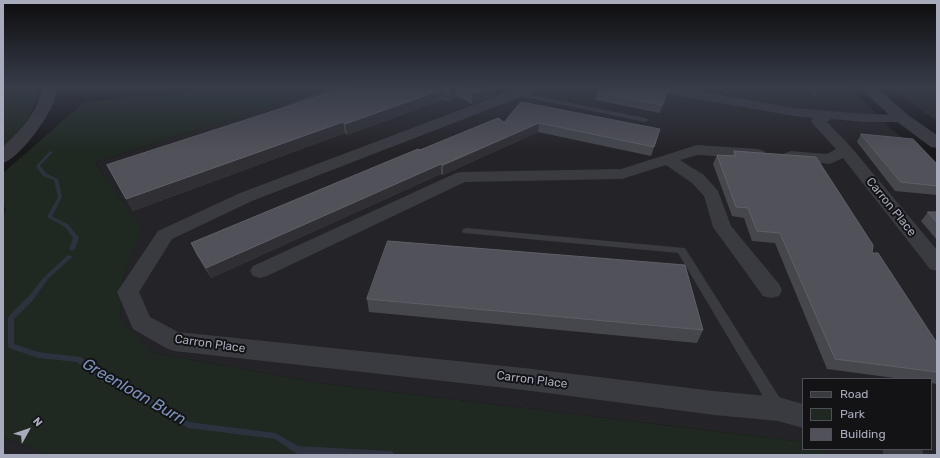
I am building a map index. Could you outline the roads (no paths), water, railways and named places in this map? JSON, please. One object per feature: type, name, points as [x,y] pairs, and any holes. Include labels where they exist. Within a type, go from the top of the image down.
[{"type":"street","points":[[3,157],[31,128],[44,108]]},
{"type":"street","name":"Carron Place","points":[[473,108],[246,197],[165,235],[128,292],[141,323],[174,341],[524,379],[714,403],[778,409],[802,416]]},
{"type":"street","points":[[776,108],[794,112],[865,118],[902,118]]},
{"type":"street","points":[[890,108],[937,143]]},
{"type":"street","name":"Carron Place","points":[[829,115],[818,121],[845,150],[937,264]]},
{"type":"street","points":[[260,271],[462,177],[622,174],[697,150],[830,159],[845,150]]},
{"type":"street","points":[[667,159],[698,180],[712,195],[722,227],[771,290]]},
{"type":"street","points":[[898,450],[910,455]]},
{"type":"lane","points":[[270,114],[284,108]]},
{"type":"lane","points":[[597,108],[645,120]]},
{"type":"lane","points":[[467,231],[681,250],[778,409]]},
{"type":"waterway","name":"Greenloan Burn","points":[[51,152],[38,166],[45,175],[56,179],[60,197],[49,217],[67,226],[76,238],[72,249]]},
{"type":"waterway","name":"Greenloan Burn","points":[[69,257],[46,278],[31,298],[11,318],[11,346],[38,355],[79,359],[105,380],[145,398],[188,425],[276,436],[297,450],[390,455]]}]
